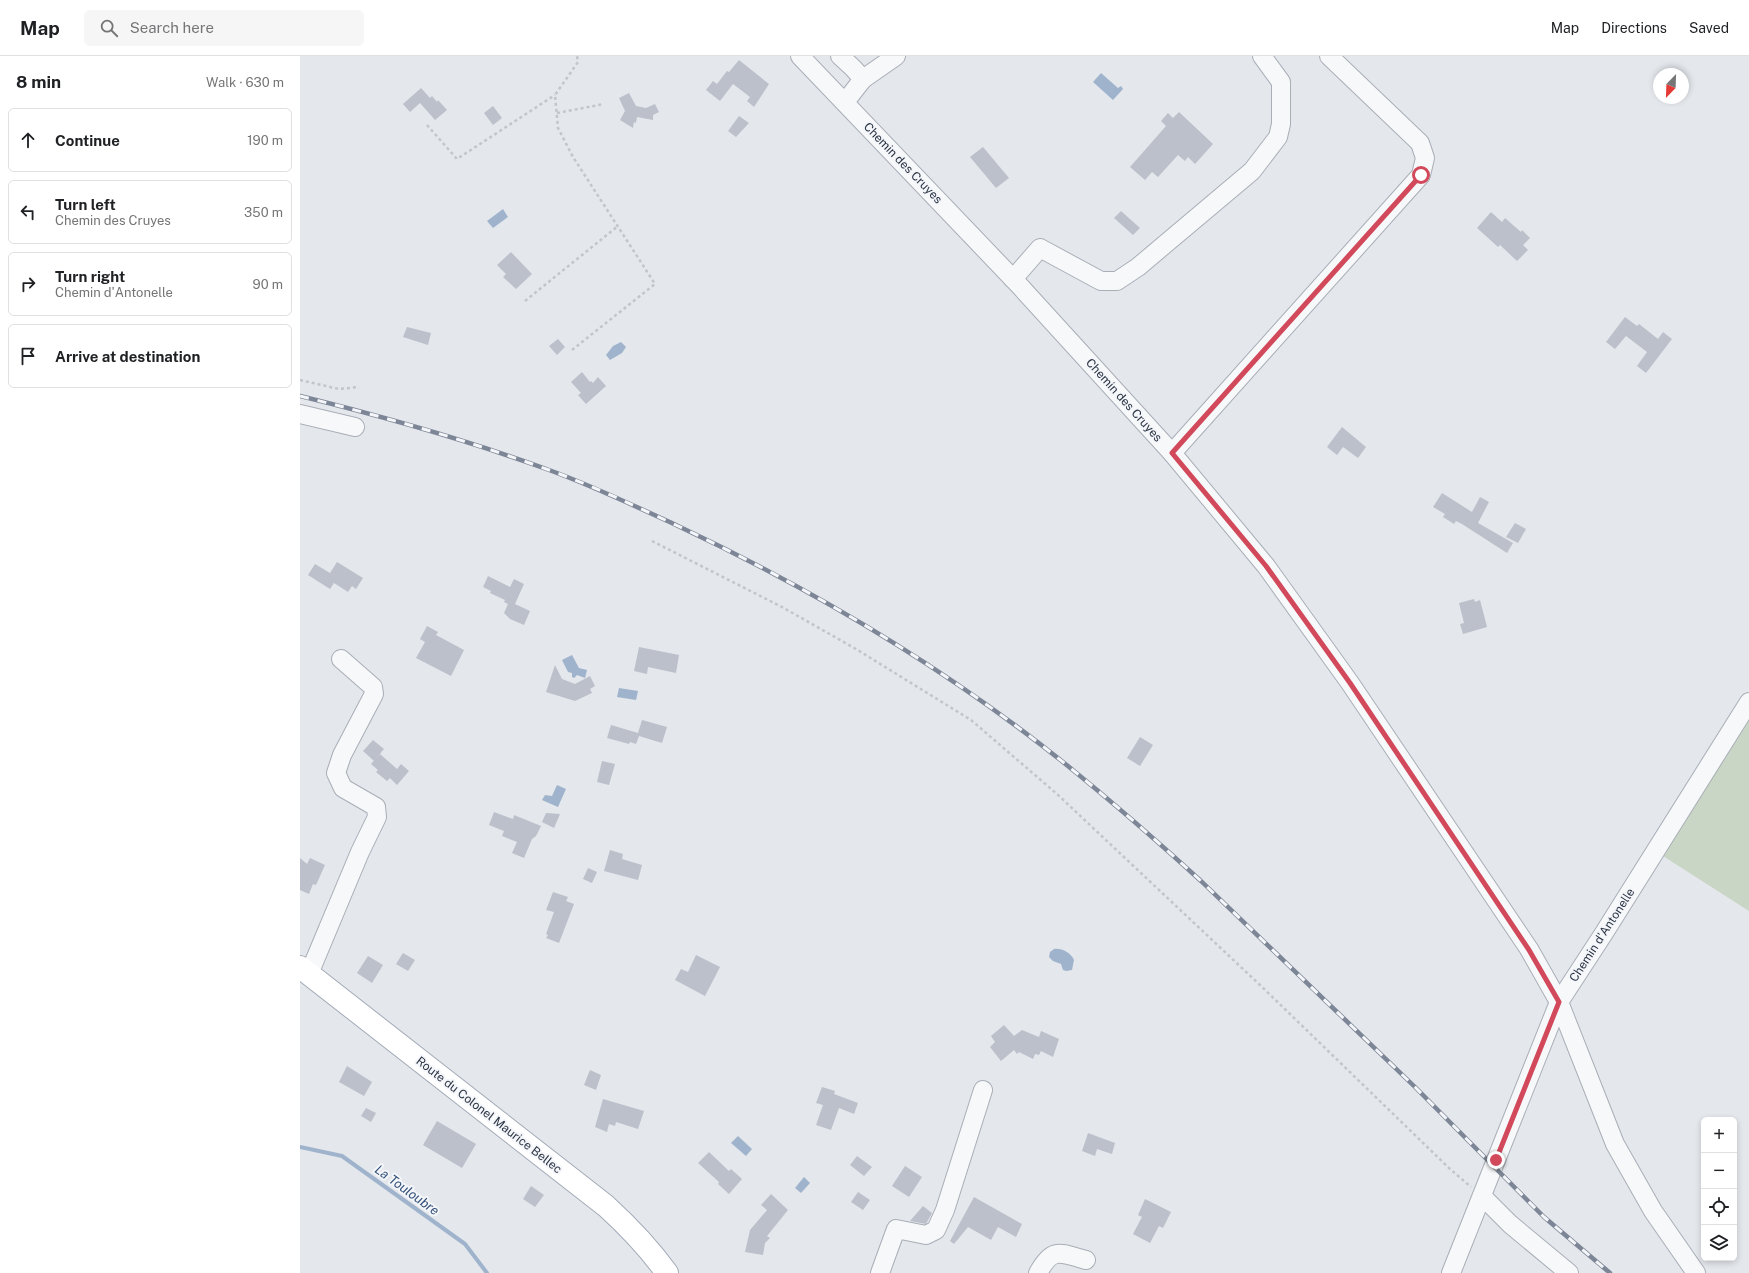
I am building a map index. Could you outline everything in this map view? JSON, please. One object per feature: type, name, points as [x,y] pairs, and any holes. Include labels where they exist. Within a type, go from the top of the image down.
[{"type":"main road","name":"Route du Colonel Maurice Bellec","points":[[305,971],[606,1206],[630,1228],[649,1249],[667,1273]]},
{"type":"street","name":"Chemin des Cruyes","points":[[800,56],[1013,278],[1172,453],[1266,566],[1345,676],[1529,950],[1559,1002],[1615,1144],[1653,1211],[1696,1273]]},
{"type":"street","points":[[840,56],[854,68],[863,79]]},
{"type":"street","points":[[844,102],[863,79],[896,56]]},
{"type":"street","points":[[1013,278],[1040,248],[1101,281],[1117,282],[1138,267],[1252,171],[1278,137],[1281,124],[1281,82],[1262,56]]},
{"type":"street","points":[[1172,453],[1421,175],[1425,158],[1420,143],[1328,56]]},
{"type":"street","points":[[300,414],[355,427]]},
{"type":"street","points":[[305,971],[377,817],[376,807],[343,788],[336,773],[342,755],[374,694],[373,687],[341,659]]},
{"type":"street","name":"Chemin d'Antonelle","points":[[1451,1273],[1559,1002],[1608,927],[1749,702]]},
{"type":"street","points":[[880,1273],[896,1229],[926,1235],[936,1230],[945,1210],[983,1090]]},
{"type":"street","points":[[1482,1196],[1510,1224],[1569,1273]]},
{"type":"street","points":[[1038,1273],[1045,1261],[1053,1254],[1062,1254],[1086,1260]]},
{"type":"path","points":[[427,125],[457,159],[555,95],[578,62],[577,56]]},
{"type":"path","points":[[555,95],[558,128],[570,151],[655,284],[572,350]]},
{"type":"path","points":[[557,113],[604,104]]},
{"type":"path","points":[[525,300],[618,226]]},
{"type":"path","points":[[300,380],[339,389],[359,387]]},
{"type":"path","points":[[652,541],[782,607],[849,645],[971,720],[1057,794],[1260,985],[1450,1169],[1482,1196]]},
{"type":"green space","points":[[1749,720],[1749,911],[1663,856]]},
{"type":"water","points":[[1101,73],[1118,88],[1121,86],[1123,89],[1113,100],[1093,82]]},
{"type":"water","points":[[503,209],[508,217],[493,228],[487,221]]},
{"type":"water","points":[[621,342],[626,347],[622,353],[610,360],[606,355],[613,346]]},
{"type":"water","points":[[572,655],[579,668],[587,670],[585,678],[577,675],[574,678],[572,677],[572,673],[568,672],[562,660]]},
{"type":"water","points":[[619,688],[638,691],[636,700],[617,697]]},
{"type":"water","points":[[557,785],[566,789],[558,807],[542,800],[545,795],[552,796]]},
{"type":"water","points":[[1054,949],[1063,950],[1071,955],[1074,960],[1072,970],[1063,970],[1061,964],[1053,961],[1049,957],[1050,952]]},
{"type":"water","points":[[738,1136],[752,1149],[746,1156],[731,1143]]},
{"type":"water","points":[[804,1177],[810,1183],[801,1193],[795,1188]]},
{"type":"building","points":[[739,60],[769,84],[754,107],[747,101],[750,97],[733,84],[720,101],[706,90],[713,81],[717,84],[727,71],[729,72]]},
{"type":"building","points":[[421,88],[430,98],[432,96],[437,102],[438,100],[447,110],[435,120],[420,103],[410,112],[403,104]]},
{"type":"building","points":[[629,93],[636,106],[646,108],[655,104],[659,112],[653,115],[653,120],[637,117],[633,128],[620,120],[625,111],[619,98]]},
{"type":"building","points":[[493,106],[502,118],[493,125],[484,113]]},
{"type":"building","points":[[1179,112],[1213,144],[1195,164],[1188,157],[1185,161],[1178,155],[1158,177],[1152,172],[1145,180],[1130,167],[1166,126],[1161,121],[1168,113],[1173,118]]},
{"type":"building","points":[[739,116],[749,123],[736,137],[728,131]]},
{"type":"building","points":[[983,147],[1009,178],[996,188],[970,157]]},
{"type":"building","points":[[1121,211],[1140,228],[1133,235],[1114,218]]},
{"type":"building","points":[[1491,212],[1502,222],[1505,218],[1521,232],[1522,230],[1530,238],[1523,245],[1528,250],[1517,261],[1500,245],[1498,247],[1477,228]]},
{"type":"building","points":[[511,252],[532,274],[516,289],[503,277],[506,274],[497,265]]},
{"type":"building","points":[[1625,317],[1637,326],[1639,324],[1658,339],[1663,332],[1672,339],[1646,373],[1637,366],[1647,352],[1626,336],[1615,349],[1606,342]]},
{"type":"building","points":[[407,327],[431,333],[428,345],[403,337]]},
{"type":"building","points":[[558,339],[565,347],[557,355],[549,346]]},
{"type":"building","points":[[582,372],[590,382],[591,381],[593,383],[598,377],[606,386],[586,404],[578,395],[581,393],[571,382]]},
{"type":"building","points":[[1342,427],[1366,447],[1358,458],[1343,447],[1337,455],[1327,447]]},
{"type":"building","points":[[1442,493],[1472,512],[1480,497],[1489,502],[1478,523],[1513,543],[1507,553],[1462,524],[1456,521],[1454,524],[1443,517],[1445,514],[1433,507]]},
{"type":"building","points":[[1515,523],[1526,529],[1518,543],[1506,537]]},
{"type":"building","points":[[337,562],[363,578],[356,589],[352,586],[348,592],[334,583],[330,589],[308,575],[315,564],[330,573]]},
{"type":"building","points":[[488,576],[510,587],[514,579],[524,584],[515,604],[530,611],[524,625],[510,619],[504,613],[508,604],[504,602],[505,600],[490,593],[491,591],[483,587]]},
{"type":"building","points":[[1474,599],[1475,602],[1480,600],[1487,627],[1463,634],[1460,624],[1464,623],[1459,603]]},
{"type":"building","points":[[427,626],[438,632],[436,635],[464,650],[451,676],[416,658],[425,642],[420,639]]},
{"type":"building","points":[[639,647],[679,655],[676,673],[648,667],[647,674],[634,671]]},
{"type":"building","points":[[555,665],[562,679],[575,684],[590,676],[595,686],[590,689],[592,693],[575,701],[546,692]]},
{"type":"building","points":[[642,720],[667,727],[662,743],[639,736],[636,744],[630,742],[629,744],[607,738],[611,725],[638,733]]},
{"type":"building","points":[[1140,737],[1153,745],[1140,766],[1127,758]]},
{"type":"building","points":[[373,740],[384,749],[374,761],[363,751]]},
{"type":"building","points":[[380,754],[397,769],[401,764],[409,771],[397,785],[390,778],[387,781],[376,772],[378,770],[371,764]]},
{"type":"building","points":[[602,761],[615,764],[609,785],[597,782]]},
{"type":"building","points":[[494,812],[513,819],[514,815],[541,826],[536,836],[532,839],[524,858],[512,853],[517,842],[502,836],[504,831],[489,825]]},
{"type":"building","points":[[546,813],[560,814],[554,828],[542,822]]},
{"type":"building","points":[[610,850],[623,854],[622,859],[642,865],[638,880],[604,871]]},
{"type":"building","points":[[300,858],[307,864],[310,858],[325,865],[316,885],[313,884],[309,894],[300,890]]},
{"type":"building","points":[[588,868],[597,872],[592,883],[583,879]]},
{"type":"building","points":[[553,892],[568,897],[566,901],[574,904],[559,943],[546,938],[554,912],[546,910]]},
{"type":"building","points":[[403,953],[415,960],[408,971],[396,964]]},
{"type":"building","points":[[696,955],[720,967],[705,996],[675,980],[681,969],[688,972]]},
{"type":"building","points":[[368,956],[383,965],[372,983],[357,973]]},
{"type":"building","points":[[1004,1025],[1014,1036],[1022,1030],[1039,1037],[1041,1031],[1059,1039],[1053,1057],[1041,1051],[1039,1055],[1035,1054],[1033,1059],[1019,1052],[1017,1054],[1014,1050],[1001,1061],[990,1047],[995,1042],[991,1036]]},
{"type":"building","points":[[347,1066],[372,1082],[364,1096],[339,1082]]},
{"type":"building","points":[[590,1070],[601,1075],[596,1090],[584,1085]]},
{"type":"building","points":[[822,1087],[835,1091],[834,1094],[858,1103],[854,1114],[839,1108],[831,1130],[816,1125],[823,1105],[816,1103]]},
{"type":"building","points":[[603,1099],[644,1111],[638,1129],[616,1122],[615,1126],[609,1124],[607,1132],[595,1127]]},
{"type":"building","points":[[366,1108],[376,1113],[371,1122],[361,1116]]},
{"type":"building","points":[[437,1121],[476,1144],[462,1168],[423,1145]]},
{"type":"building","points":[[1088,1133],[1115,1143],[1112,1154],[1097,1149],[1095,1156],[1082,1151]]},
{"type":"building","points":[[709,1152],[729,1171],[731,1169],[742,1179],[729,1194],[718,1184],[719,1182],[698,1163]]},
{"type":"building","points":[[857,1156],[872,1167],[864,1176],[850,1165]]},
{"type":"building","points":[[905,1166],[922,1177],[909,1197],[892,1186]]},
{"type":"building","points":[[531,1186],[544,1195],[535,1207],[523,1199]]},
{"type":"building","points":[[858,1192],[870,1200],[863,1210],[851,1202]]},
{"type":"building","points":[[771,1194],[788,1210],[767,1236],[770,1238],[765,1243],[763,1255],[745,1252],[750,1230],[767,1210],[761,1205]]},
{"type":"building","points":[[974,1197],[1022,1224],[1016,1237],[998,1227],[991,1240],[968,1227],[954,1244],[950,1241]]},
{"type":"building","points":[[1145,1199],[1171,1212],[1163,1228],[1159,1226],[1150,1243],[1133,1234],[1142,1217],[1138,1215]]},
{"type":"building","points":[[923,1206],[932,1213],[926,1224],[910,1221]]},
{"type":"waterway","name":"La Touloubre","points":[[300,1147],[342,1156],[465,1244],[487,1273]]},
{"type":"railway","points":[[300,396],[363,412],[457,439],[518,459],[598,489],[678,526],[779,577],[877,633],[972,694],[1063,762],[1167,850],[1415,1087],[1544,1217],[1610,1273]]},
{"type":"route","points":[[1421,175],[1172,453],[1266,566],[1350,683],[1529,950],[1559,1002],[1496,1160]]}]
